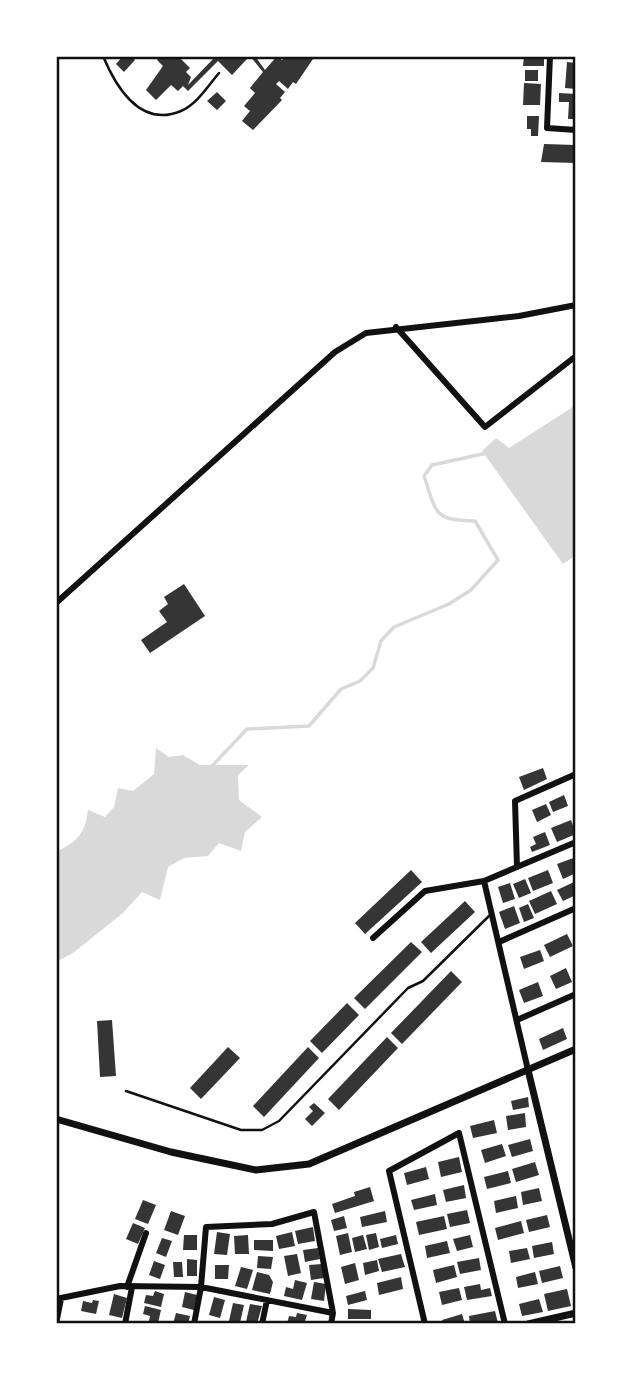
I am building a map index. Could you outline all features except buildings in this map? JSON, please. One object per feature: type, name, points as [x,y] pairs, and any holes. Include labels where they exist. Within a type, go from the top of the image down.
[{"type":"street","points":[[550,56],[547,128],[576,131]]},
{"type":"street","points":[[56,603],[335,352],[366,333],[396,327],[519,316],[576,305]]},
{"type":"street","points":[[396,327],[485,428],[576,356]]},
{"type":"street","points":[[517,867],[515,801],[576,774]]},
{"type":"street","points":[[373,939],[425,891],[484,881],[576,842]]},
{"type":"street","points":[[484,881],[576,1268]]},
{"type":"street","points":[[499,942],[576,908]]},
{"type":"street","points":[[517,1020],[576,994]]},
{"type":"street","points":[[56,1119],[172,1152],[257,1170],[309,1164],[576,1049]]},
{"type":"street","points":[[425,1324],[389,1171],[459,1133],[505,1324]]},
{"type":"street","points":[[194,1324],[201,1287],[206,1227],[272,1224],[314,1212],[333,1313],[331,1324]]},
{"type":"street","points":[[125,1324],[130,1287],[146,1233]]},
{"type":"street","points":[[56,1324],[58,1299],[130,1287],[201,1287],[333,1313]]},
{"type":"street","points":[[262,1324],[267,1300]]},
{"type":"street","points":[[528,1324],[576,1312]]},
{"type":"lane","points":[[103,56],[111,74],[132,106],[153,114],[179,111],[194,102],[219,73]]},
{"type":"lane","points":[[126,1091],[241,1130],[262,1130],[279,1121],[408,988],[424,981],[492,913]]},
{"type":"shaded area","points":[[576,405],[576,555],[563,564],[482,451],[496,438],[509,448]]},
{"type":"shaded area","points":[[156,748],[169,757],[183,755],[200,765],[249,765],[238,775],[239,800],[262,817],[245,832],[241,851],[219,843],[208,856],[184,858],[168,867],[160,900],[142,892],[123,913],[73,953],[56,962],[56,852],[79,836],[88,810],[105,817],[114,807],[118,788],[133,791],[154,774]]},
{"type":"waterway","points":[[212,766],[247,729],[309,726],[341,689],[360,681],[373,668],[381,641],[394,627],[449,604],[471,590],[498,560],[475,521],[451,519],[439,512],[424,476],[432,465],[487,453]]}]
